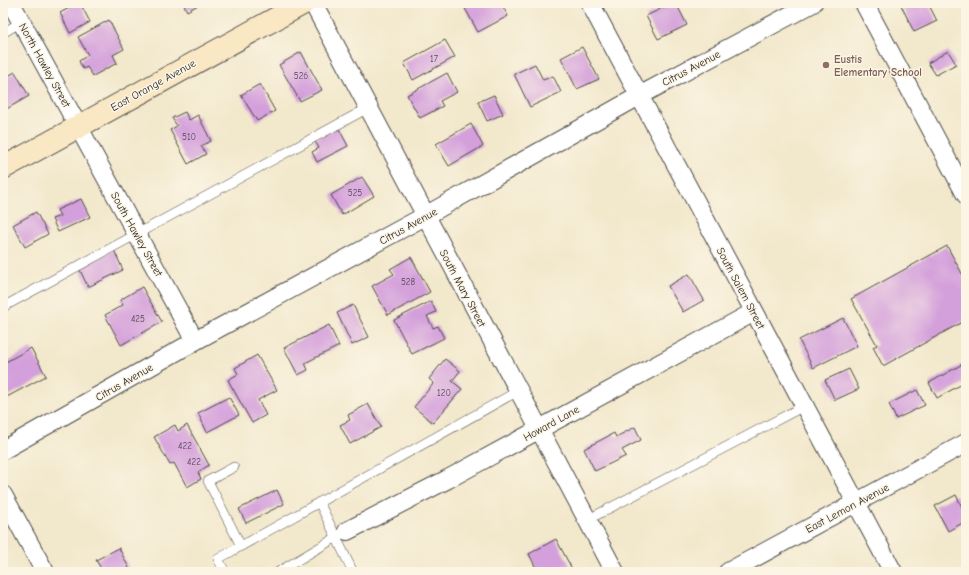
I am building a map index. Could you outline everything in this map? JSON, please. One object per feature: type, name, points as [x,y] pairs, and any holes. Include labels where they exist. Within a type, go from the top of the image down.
[{"type":"main road","name":"East Orange Avenue","points":[[3,168],[304,3]]},
{"type":"street","name":"North Hawley Street","points":[[11,3],[78,126]]},
{"type":"street","name":"South Mary Street","points":[[313,3],[615,572]]},
{"type":"street","name":"South Salem Street","points":[[590,3],[893,572]]},
{"type":"street","name":"Citrus Avenue","points":[[3,450],[195,341],[425,216],[639,96],[814,3]]},
{"type":"street","points":[[864,3],[965,189]]},
{"type":"street","name":"South Hawley Street","points":[[78,126],[195,341]]},
{"type":"street","name":"Howard Lane","points":[[341,534],[448,479],[754,312]]},
{"type":"street","name":"East Lemon Avenue","points":[[728,572],[966,443]]},
{"type":"street","points":[[3,495],[45,572]]},
{"type":"lane","points":[[3,33],[22,22]]},
{"type":"lane","points":[[3,307],[368,108]]},
{"type":"lane","points":[[225,572],[218,559],[518,391]]},
{"type":"lane","points":[[587,520],[804,406]]},
{"type":"lane","points":[[234,467],[208,481],[241,546]]},
{"type":"lane","points":[[318,502],[341,534],[353,572]]},
{"type":"lane","points":[[278,572],[341,534]]},
{"type":"building","points":[[80,3],[90,22],[70,33],[60,13]]},
{"type":"building","points":[[183,3],[202,3],[187,11]]},
{"type":"building","points":[[462,3],[501,3],[508,16],[478,32]]},
{"type":"building","points":[[676,3],[687,25],[658,39],[646,16]]},
{"type":"building","points":[[900,3],[928,3],[937,21],[914,32]]},
{"type":"building","points":[[109,20],[124,49],[113,55],[117,63],[93,76],[87,67],[83,69],[79,61],[88,55],[78,37]]},
{"type":"building","points":[[445,40],[455,57],[413,80],[404,63]]},
{"type":"building","points":[[582,47],[599,79],[577,89],[561,58]]},
{"type":"building","points":[[948,51],[956,64],[936,75],[928,63]]},
{"type":"building","points":[[301,52],[322,90],[300,101],[279,65]]},
{"type":"building","points":[[535,64],[543,80],[553,76],[561,92],[530,107],[514,74]]},
{"type":"building","points":[[3,67],[8,76],[15,72],[29,96],[3,111]]},
{"type":"building","points":[[447,73],[457,92],[440,101],[443,106],[420,118],[407,95]]},
{"type":"building","points":[[260,84],[275,111],[257,121],[241,95]]},
{"type":"building","points":[[494,95],[503,114],[487,121],[478,102]]},
{"type":"building","points":[[185,112],[189,120],[198,115],[211,141],[201,146],[206,154],[188,164],[170,130],[177,126],[172,118]]},
{"type":"building","points":[[471,124],[483,146],[449,166],[436,144]]},
{"type":"building","points":[[338,127],[348,146],[317,162],[312,152],[319,148],[314,140]]},
{"type":"building","points":[[362,177],[374,196],[342,215],[331,195]]},
{"type":"building","points":[[81,199],[90,217],[58,232],[52,219],[60,216],[57,210]]},
{"type":"building","points":[[36,212],[48,234],[25,247],[13,225]]},
{"type":"building","points":[[947,246],[966,281],[966,320],[883,366],[873,347],[877,345],[851,299]]},
{"type":"building","points":[[114,250],[123,270],[88,287],[79,268]]},
{"type":"building","points":[[411,257],[430,292],[388,315],[372,286],[394,274],[390,269]]},
{"type":"building","points":[[689,274],[704,300],[683,312],[668,286]]},
{"type":"building","points":[[142,287],[162,322],[121,345],[105,315],[123,305],[120,300]]},
{"type":"building","points":[[431,301],[436,312],[427,316],[433,328],[438,326],[444,338],[412,354],[394,320]]},
{"type":"building","points":[[353,305],[369,337],[352,345],[337,313]]},
{"type":"building","points":[[843,318],[857,346],[813,368],[799,340]]},
{"type":"building","points":[[329,325],[339,346],[305,363],[308,370],[298,375],[284,348]]},
{"type":"building","points":[[31,348],[46,376],[3,399],[3,360],[4,363]]},
{"type":"building","points":[[257,355],[277,390],[258,400],[266,415],[252,423],[228,380],[238,374],[235,368]]},
{"type":"building","points":[[445,359],[460,371],[452,381],[462,389],[433,423],[414,407],[434,383],[429,379]]},
{"type":"building","points":[[966,362],[966,387],[964,383],[937,398],[929,383]]},
{"type":"building","points":[[849,369],[859,389],[835,400],[825,380]]},
{"type":"building","points":[[917,390],[925,405],[896,419],[889,404]]},
{"type":"building","points":[[229,397],[239,415],[207,432],[198,413]]},
{"type":"building","points":[[368,404],[381,427],[350,444],[340,425],[350,420],[348,415]]},
{"type":"building","points":[[175,425],[178,431],[187,425],[209,465],[198,472],[201,479],[187,487],[174,463],[170,465],[154,437]]},
{"type":"building","points":[[635,427],[641,440],[622,450],[626,456],[595,471],[584,449],[614,433],[616,437]]},
{"type":"building","points":[[277,490],[284,504],[246,523],[239,509]]},
{"type":"building","points":[[956,495],[966,515],[966,521],[948,531],[935,506]]},
{"type":"building","points":[[556,539],[572,569],[573,568],[576,572],[538,572],[529,554]]},
{"type":"building","points":[[119,548],[131,572],[103,572],[96,560]]},
{"type":"place","name":"Eustis Elementary School","points":[[826,65]]}]
